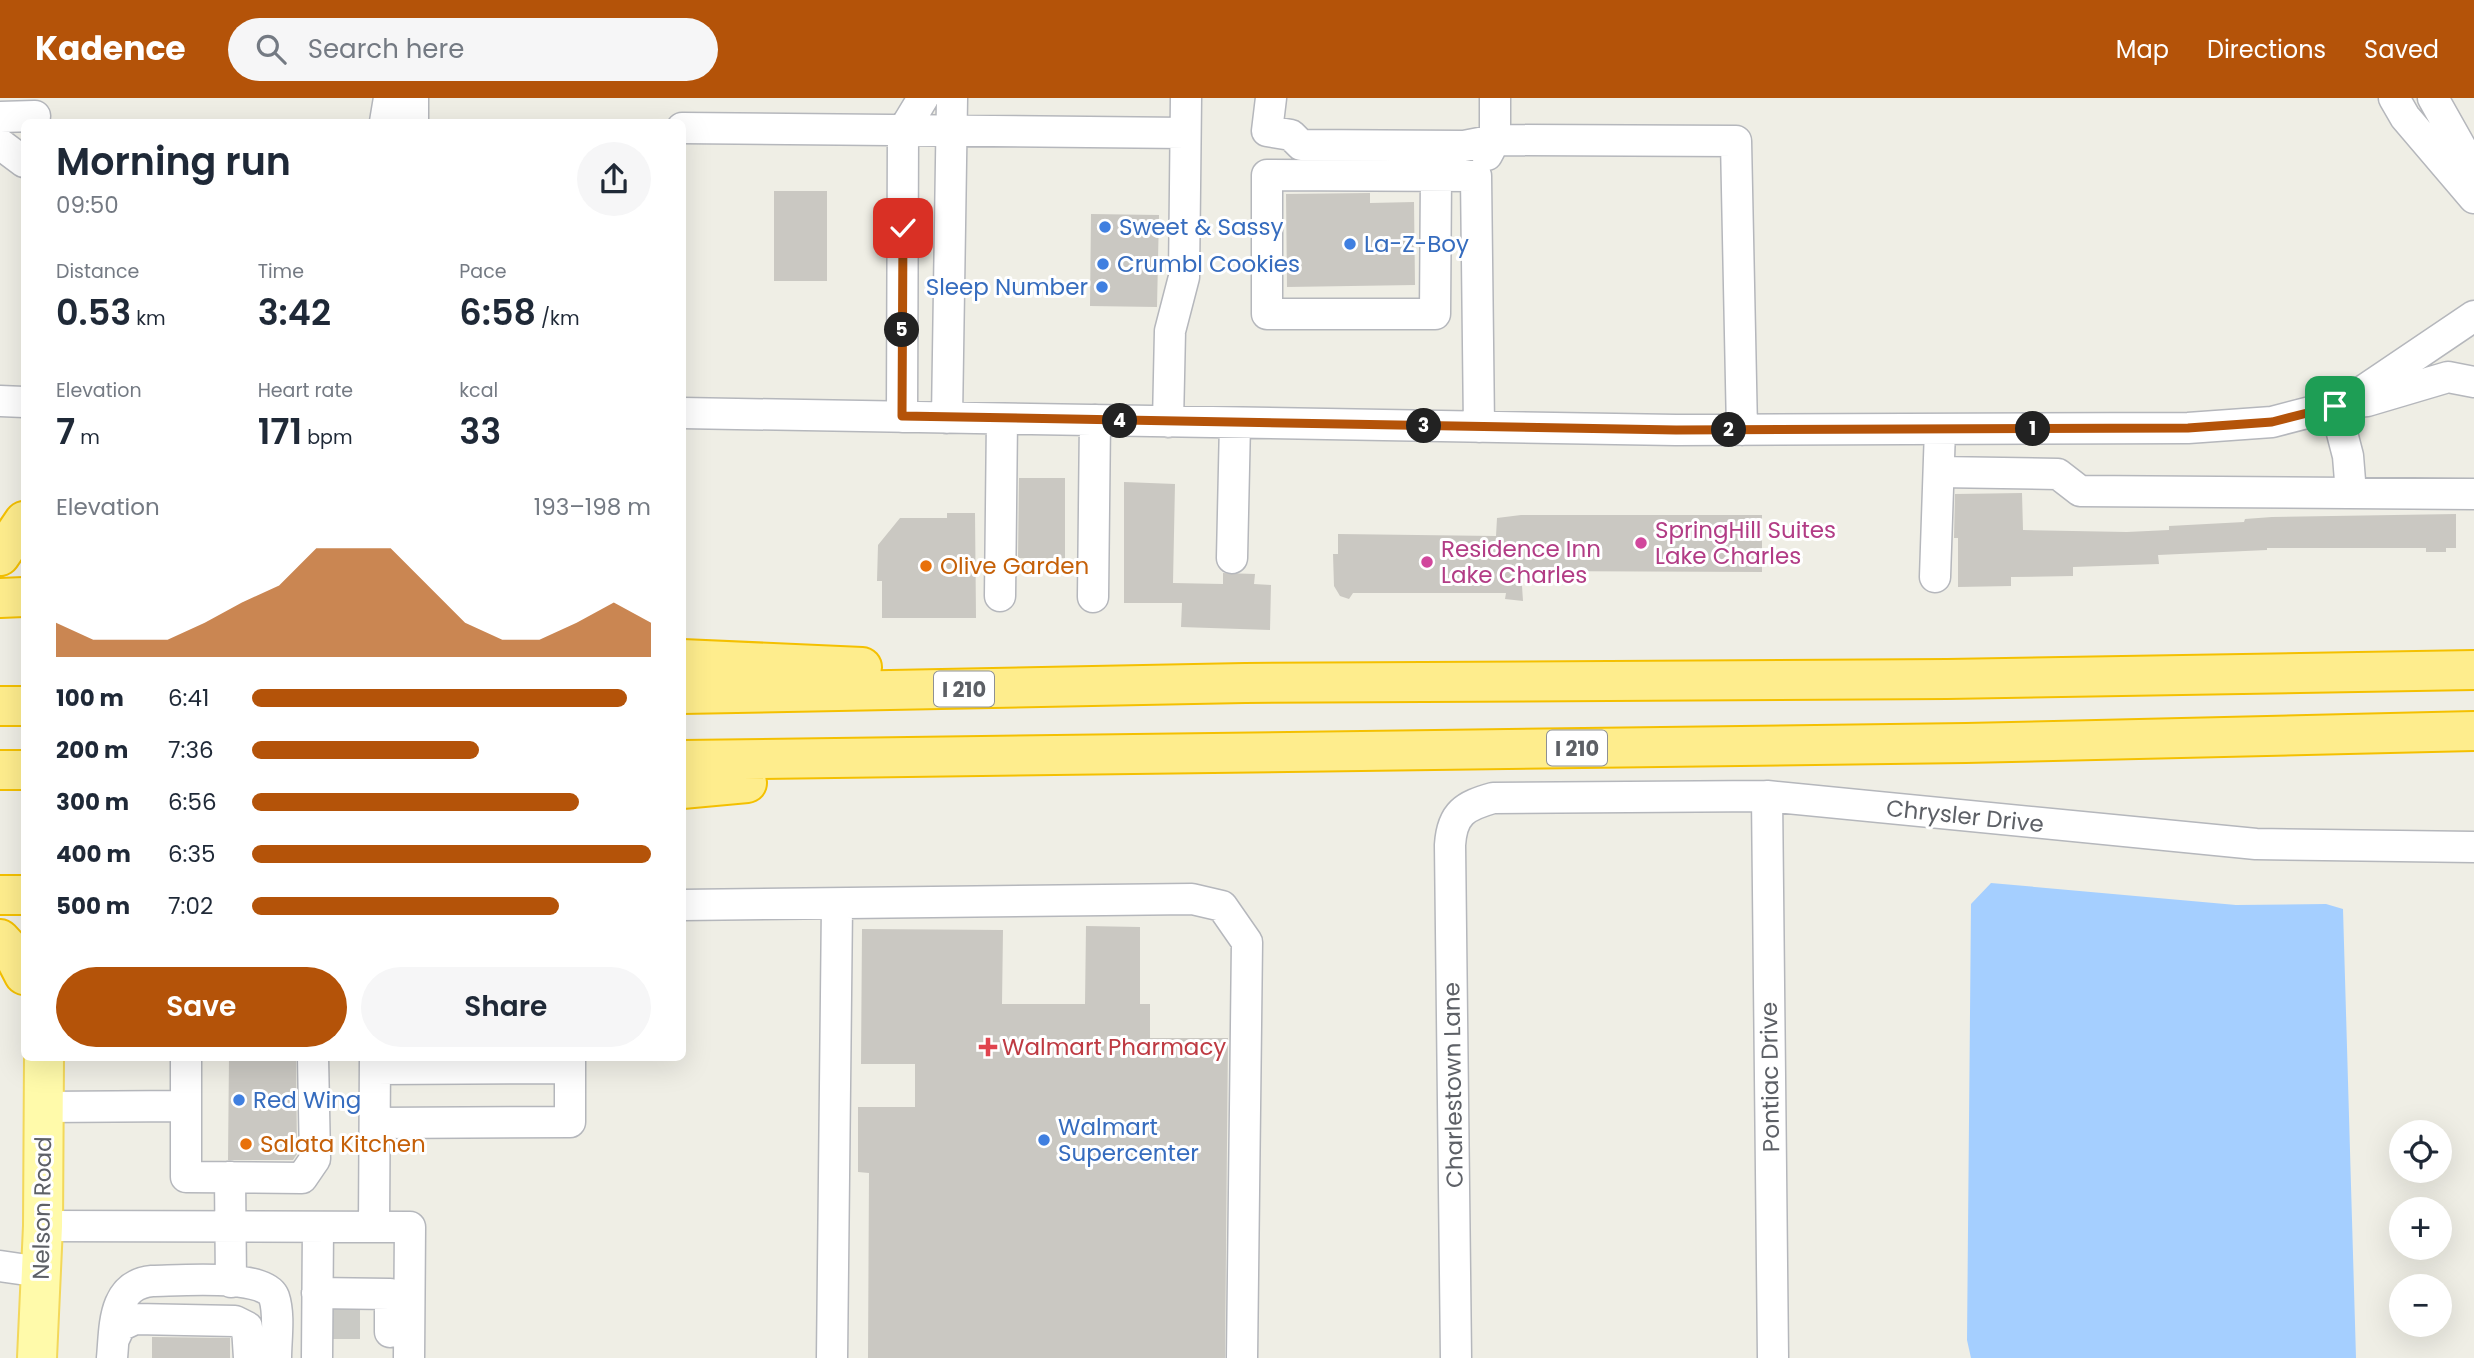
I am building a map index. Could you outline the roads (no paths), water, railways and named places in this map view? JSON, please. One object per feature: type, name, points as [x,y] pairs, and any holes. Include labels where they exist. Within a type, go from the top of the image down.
[{"type":"highway","points":[[0,556],[21,525]]},
{"type":"highway","points":[[0,597],[21,597]]},
{"type":"highway","points":[[686,659],[1245,683]]},
{"type":"highway","name":"I 210","points":[[686,694],[1245,683],[1947,679],[2472,670]]},
{"type":"highway","points":[[0,706],[21,706]]},
{"type":"highway","name":"I 210","points":[[686,760],[1966,743],[2473,731]]},
{"type":"highway","points":[[686,789],[872,776],[958,756]]},
{"type":"highway","points":[[0,770],[21,770]]},
{"type":"highway","points":[[0,895],[21,895]]},
{"type":"highway","points":[[0,939],[12,952],[21,969]]},
{"type":"main road","name":"Nelson Road","points":[[37,1358],[43,1226],[44,1061]]},
{"type":"street","points":[[386,119],[389,98]]},
{"type":"street","points":[[412,119],[413,98]]},
{"type":"street","points":[[902,416],[903,131],[923,98]]},
{"type":"street","points":[[947,418],[952,98]]},
{"type":"street","points":[[1168,422],[1170,331],[1184,277],[1186,98]]},
{"type":"street","points":[[1271,98],[1267,131],[1267,314],[1435,314],[1436,175]]},
{"type":"street","points":[[1479,427],[1476,176],[1496,139],[1495,98]]},
{"type":"street","points":[[2394,98],[2405,117],[2474,198]]},
{"type":"street","points":[[2433,98],[2474,171]]},
{"type":"street","points":[[0,117],[35,112]]},
{"type":"street","points":[[686,128],[1185,133]]},
{"type":"street","points":[[1267,131],[1291,135],[1301,145],[1464,146],[1496,139],[1736,141],[1742,430]]},
{"type":"street","points":[[0,144],[21,160]]},
{"type":"street","points":[[1267,175],[1476,176]]},
{"type":"street","points":[[1435,275],[1477,275]]},
{"type":"street","points":[[2340,405],[2474,316]]},
{"type":"street","points":[[686,413],[1742,430],[2233,426],[2272,422],[2367,401],[2441,378],[2474,382]]},
{"type":"street","points":[[0,401],[21,402]]},
{"type":"street","points":[[2340,405],[2351,493]]},
{"type":"street","points":[[1000,596],[1002,419]]},
{"type":"street","points":[[1093,597],[1094,420]]},
{"type":"street","points":[[1232,558],[1236,423]]},
{"type":"street","points":[[1935,577],[1940,429]]},
{"type":"street","points":[[2058,474],[2060,429]]},
{"type":"street","points":[[1939,472],[2058,474],[2080,491],[2474,494]]},
{"type":"street","name":"Chrysler Drive","points":[[1460,814],[1466,807],[1493,798],[1768,796],[2256,844],[2474,847]]},
{"type":"street","name":"Pontiac Drive","points":[[1768,796],[1773,1358]]},
{"type":"street","name":"Charlestown Lane","points":[[1456,1358],[1450,845],[1453,825],[1460,814]]},
{"type":"street","points":[[686,905],[1192,899],[1222,906],[1247,942],[1242,1358]]},
{"type":"street","points":[[832,1358],[837,905]]},
{"type":"street","points":[[186,1061],[186,1177],[302,1178],[315,1158],[313,1061]]},
{"type":"street","points":[[374,1227],[375,1063],[570,1063],[570,1122],[375,1123]]},
{"type":"street","points":[[44,1107],[186,1105]]},
{"type":"street","points":[[230,1177],[231,1282]]},
{"type":"street","points":[[43,1226],[410,1227],[409,1358]]},
{"type":"street","points":[[317,1227],[317,1293],[323,1324],[317,1358]]},
{"type":"street","points":[[0,1266],[41,1272]]},
{"type":"street","points":[[249,1358],[249,1334],[242,1322],[190,1319],[119,1344],[122,1300],[131,1287],[140,1282],[253,1282],[270,1290],[276,1308],[275,1358]]},
{"type":"street","points":[[317,1293],[390,1294],[381,1324],[390,1358]]},
{"type":"water","points":[[1991,883],[2236,905],[2326,904],[2343,909],[2356,1358],[1971,1358],[1967,1340],[1971,904]]},
{"type":"tunnel","points":[[330,1324],[371,1324]]},
{"type":"place","name":"Sweet & Sassy","points":[[1105,227]]},
{"type":"place","name":"La-Z-Boy","points":[[1350,244]]},
{"type":"place","name":"Crumbl Cookies","points":[[1103,264]]},
{"type":"place","name":"Sleep Number","points":[[1102,287]]},
{"type":"place","name":"SpringHill Suites Lake Charles","points":[[1641,543]]},
{"type":"place","name":"Residence Inn Lake Charles","points":[[1427,562]]},
{"type":"place","name":"Olive Garden","points":[[926,566]]},
{"type":"place","name":"Walmart Pharmacy","points":[[988,1047]]},
{"type":"place","name":"Red Wing","points":[[239,1100]]},
{"type":"place","name":"Walmart Supercenter","points":[[1044,1140]]},
{"type":"place","name":"Salata Kitchen","points":[[246,1144]]}]
